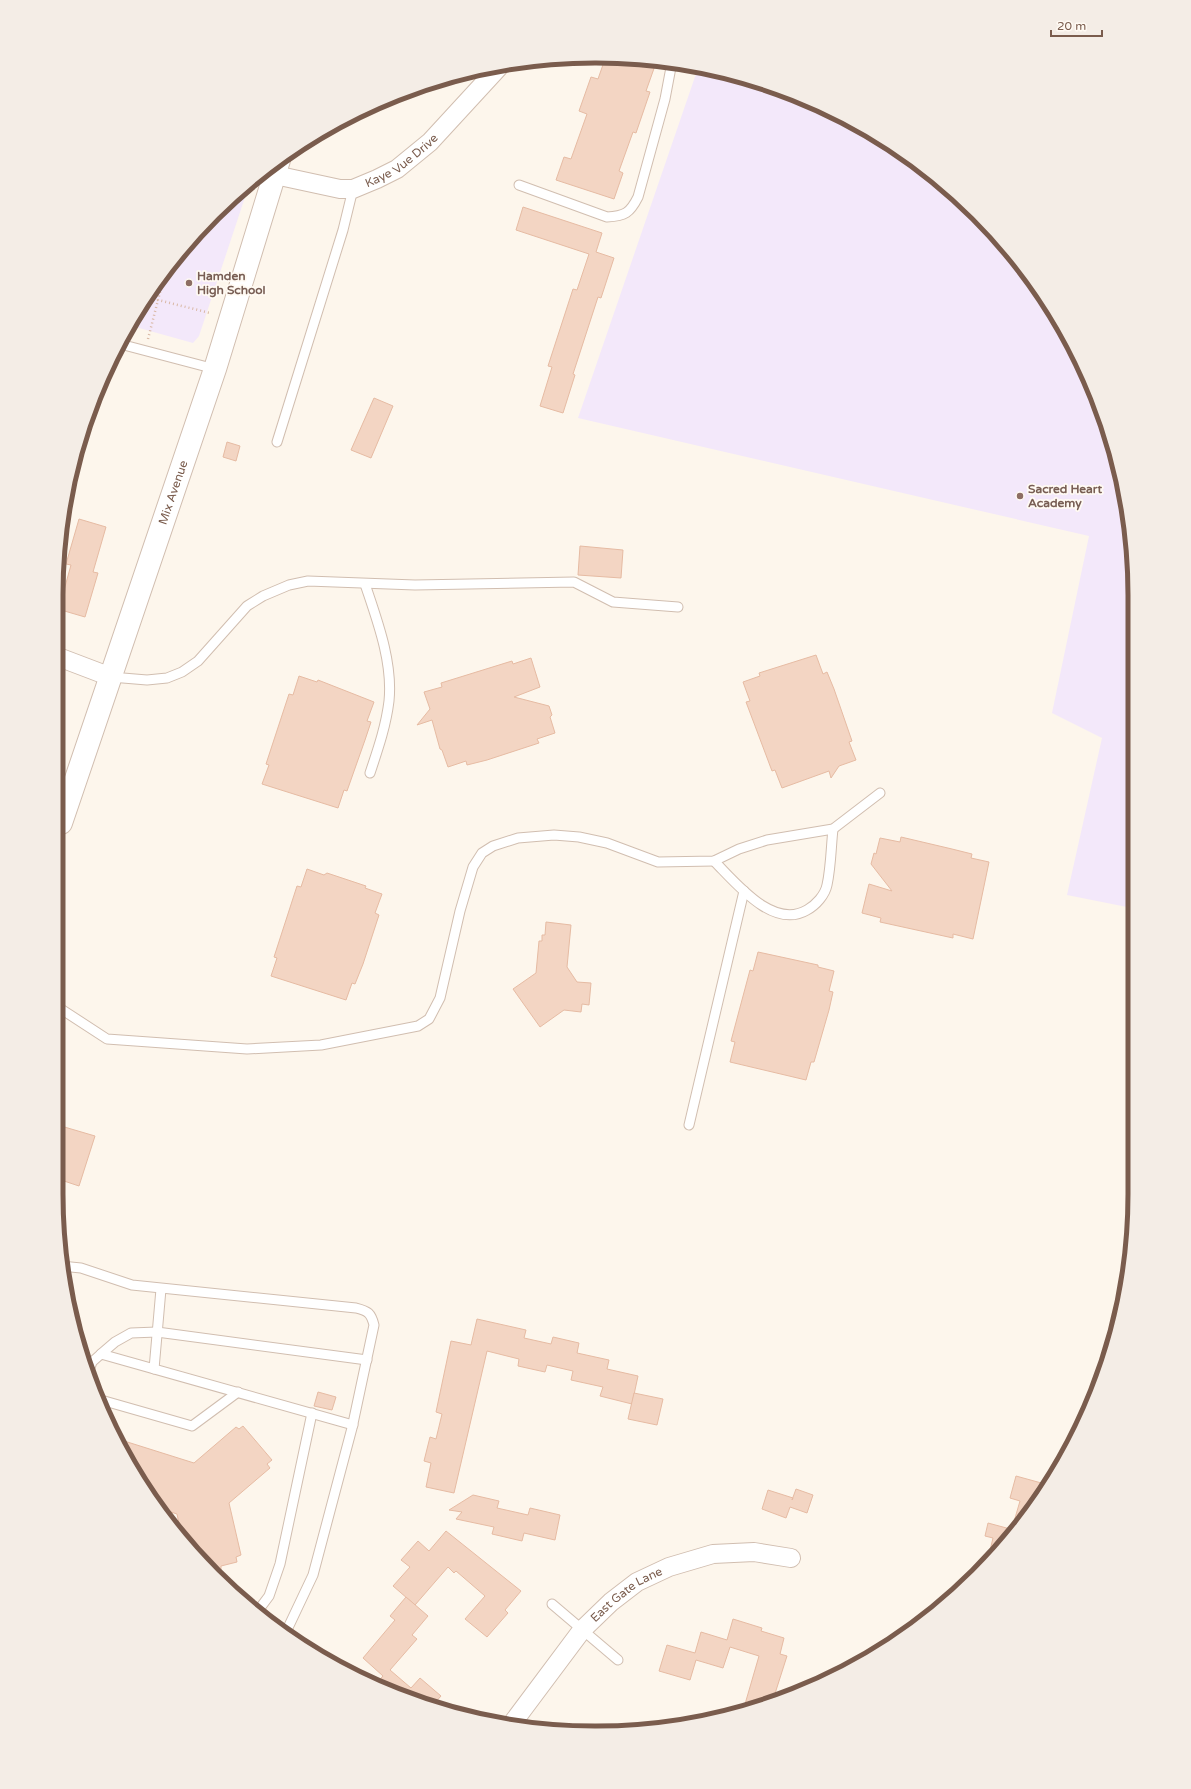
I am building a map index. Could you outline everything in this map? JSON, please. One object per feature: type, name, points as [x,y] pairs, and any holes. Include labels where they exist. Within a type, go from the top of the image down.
[{"type":"street","name":"Kaye Vue Drive","points":[[279,168],[340,189],[353,189],[397,169],[430,142],[495,73]]},
{"type":"street","name":"Mix Avenue","points":[[63,817],[215,369],[276,169]]},
{"type":"street","points":[[63,659],[111,677]]},
{"type":"street","name":"East Gate Lane","points":[[514,1719],[582,1630],[611,1602],[637,1582],[669,1567],[713,1554],[754,1552],[791,1558]]},
{"type":"lane","points":[[519,185],[607,217],[622,216],[632,208],[638,197],[662,110],[671,69]]},
{"type":"lane","points":[[277,442],[343,230],[353,189]]},
{"type":"lane","points":[[126,345],[215,369]]},
{"type":"lane","points":[[111,677],[147,680],[166,678],[182,672],[198,661],[247,606],[263,596],[289,585],[308,581],[422,585],[574,582],[613,602],[678,607]]},
{"type":"lane","points":[[364,584],[380,632],[388,669],[389,700],[383,732],[370,773]]},
{"type":"lane","points":[[63,1010],[107,1039],[220,1048],[254,1049],[321,1045],[418,1026],[429,1019],[440,998],[460,911],[473,867],[482,854],[493,846],[518,838],[554,835],[579,837],[607,843],[658,862],[714,861],[739,849],[767,840],[833,829],[880,793]]},
{"type":"lane","points":[[714,861],[744,891],[764,908],[786,915],[799,915],[816,906],[827,886],[833,829]]},
{"type":"lane","points":[[689,1125],[744,891]]},
{"type":"lane","points":[[69,1267],[81,1268],[132,1285],[366,1310],[372,1316],[374,1325],[353,1425],[314,1575],[288,1628]]},
{"type":"lane","points":[[154,1369],[161,1289]]},
{"type":"lane","points":[[91,1365],[92,1362],[115,1342],[131,1333],[158,1332],[367,1360]]},
{"type":"lane","points":[[102,1354],[353,1425]]},
{"type":"lane","points":[[106,1401],[192,1426],[238,1392]]},
{"type":"lane","points":[[260,1607],[269,1596],[280,1564],[312,1413]]},
{"type":"lane","points":[[552,1604],[618,1660]]},
{"type":"path","points":[[145,350],[161,289]]},
{"type":"path","points":[[158,300],[210,313]]},
{"type":"shaded area","name":"Sacred Heart Academy","points":[[696,73],[767,91],[831,118],[862,134],[891,153],[920,173],[947,195],[996,244],[1018,271],[1057,329],[1087,392],[1100,424],[1110,458],[1118,492],[1127,561],[1128,907],[1067,895],[1102,738],[1052,713],[1089,536],[578,418]]},
{"type":"shaded area","name":"Hamden High School","points":[[246,193],[199,336],[193,343],[135,327],[173,271],[195,244]]},
{"type":"building","points":[[604,63],[655,67],[646,91],[650,92],[636,133],[633,132],[619,171],[623,173],[614,199],[556,180],[564,157],[571,159],[587,114],[579,111],[591,77],[598,79]]},
{"type":"building","points":[[523,207],[602,233],[596,252],[614,258],[601,298],[598,297],[573,374],[575,375],[563,413],[540,406],[552,367],[548,366],[573,289],[577,290],[589,254],[516,230]]},
{"type":"building","points":[[374,398],[393,406],[371,458],[351,450]]},
{"type":"building","points":[[227,442],[240,446],[236,461],[223,457]]},
{"type":"building","points":[[79,519],[106,527],[93,572],[98,573],[85,617],[63,611],[63,594],[71,565],[66,564]]},
{"type":"building","points":[[580,546],[623,550],[621,578],[578,575]]},
{"type":"building","points":[[816,655],[823,674],[827,672],[834,689],[852,741],[849,742],[856,760],[839,766],[831,778],[829,771],[782,788],[775,770],[772,771],[746,702],[750,701],[743,682],[760,676],[759,673]]},
{"type":"building","points":[[531,658],[540,687],[514,697],[549,706],[552,715],[550,717],[555,733],[537,739],[539,743],[487,760],[467,765],[466,761],[448,767],[442,750],[440,749],[432,720],[417,725],[430,709],[424,692],[442,687],[441,683],[512,661],[513,664]]},
{"type":"building","points":[[299,676],[317,682],[318,680],[374,702],[367,721],[371,722],[365,740],[347,791],[344,790],[338,808],[262,784],[269,765],[266,764],[289,694],[293,695]]},
{"type":"building","points":[[901,837],[972,854],[971,858],[989,862],[973,939],[953,934],[953,938],[880,922],[881,918],[862,913],[869,884],[892,891],[871,864],[874,853],[876,854],[880,838],[900,842]]},
{"type":"building","points":[[307,869],[324,875],[327,873],[366,886],[365,888],[382,894],[375,913],[379,915],[363,964],[355,984],[352,983],[346,1000],[271,976],[277,958],[274,957],[297,886],[301,887]]},
{"type":"building","points":[[546,922],[571,925],[567,967],[577,982],[591,983],[589,1005],[582,1004],[581,1012],[564,1010],[540,1027],[513,989],[536,973],[539,941],[542,941],[542,935],[545,935]]},
{"type":"building","points":[[758,952],[818,965],[818,967],[834,971],[829,991],[833,992],[829,1010],[814,1062],[811,1062],[806,1080],[730,1062],[735,1042],[731,1041],[750,970],[753,971]]},
{"type":"building","points":[[63,1127],[95,1136],[79,1186],[63,1181]]},
{"type":"building","points":[[477,1319],[526,1330],[524,1338],[551,1344],[553,1337],[579,1343],[577,1353],[609,1360],[607,1369],[638,1376],[632,1404],[600,1396],[603,1387],[571,1380],[573,1371],[547,1365],[545,1372],[518,1366],[519,1359],[487,1351],[454,1493],[426,1487],[431,1463],[424,1461],[430,1437],[436,1439],[442,1414],[436,1412],[451,1341],[471,1345]]},
{"type":"building","points":[[318,1392],[336,1397],[332,1410],[314,1406]]},
{"type":"building","points":[[634,1393],[663,1399],[657,1425],[628,1419]]},
{"type":"building","points":[[243,1426],[272,1460],[267,1464],[270,1468],[229,1503],[241,1555],[236,1557],[237,1562],[221,1566],[221,1572],[195,1545],[179,1526],[177,1514],[168,1511],[134,1460],[124,1441],[194,1463],[236,1427],[239,1429]]},
{"type":"building","points":[[1016,1476],[1042,1483],[1013,1524],[1020,1501],[1010,1498]]},
{"type":"building","points":[[796,1489],[813,1495],[807,1513],[790,1507],[786,1518],[762,1509],[768,1490],[793,1498]]},
{"type":"building","points":[[473,1495],[499,1501],[497,1508],[528,1515],[530,1508],[560,1515],[555,1540],[524,1533],[522,1541],[492,1534],[494,1527],[456,1519],[462,1512],[449,1510]]},
{"type":"building","points":[[988,1523],[1009,1529],[990,1552],[993,1538],[985,1536]]},
{"type":"building","points":[[446,1531],[521,1591],[505,1610],[508,1613],[487,1637],[465,1619],[485,1596],[456,1571],[454,1573],[448,1567],[415,1605],[393,1586],[410,1567],[401,1560],[418,1541],[429,1551]]},
{"type":"building","points":[[406,1597],[428,1616],[412,1635],[417,1639],[390,1670],[411,1688],[420,1678],[441,1696],[436,1702],[380,1680],[383,1676],[363,1658],[395,1620],[390,1616]]},
{"type":"building","points":[[733,1619],[762,1628],[761,1631],[784,1638],[780,1654],[787,1656],[775,1695],[745,1705],[759,1656],[730,1647],[723,1668],[696,1660],[690,1680],[659,1671],[667,1645],[695,1653],[701,1632],[727,1640]]},
{"type":"place","name":"Hamden High School","points":[[189,283]]},
{"type":"place","name":"Sacred Heart Academy","points":[[1020,496]]}]
